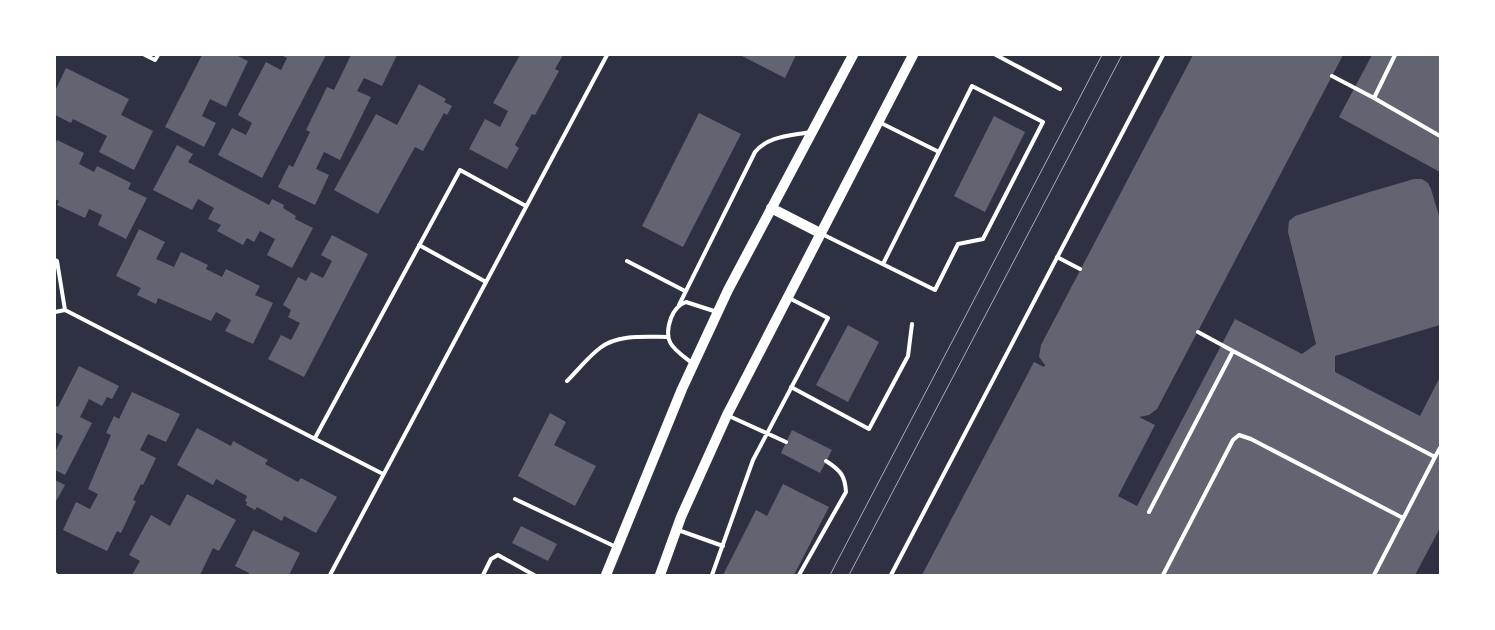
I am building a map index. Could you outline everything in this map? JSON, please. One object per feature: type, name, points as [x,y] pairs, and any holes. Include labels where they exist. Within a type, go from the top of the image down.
[{"type":"main road","points":[[606,575],[616,546],[717,312],[853,55]]},
{"type":"main road","points":[[660,575],[676,529],[727,415],[913,55]]},
{"type":"main road","points":[[771,208],[820,233]]},
{"type":"lane","points":[[145,55],[155,60],[158,55]]},
{"type":"lane","points":[[330,575],[607,55]]},
{"type":"lane","points":[[996,55],[1060,89]]},
{"type":"lane","points":[[891,575],[1162,55]]},
{"type":"lane","points":[[1374,98],[1395,55]]},
{"type":"lane","points":[[1332,76],[1440,136]]},
{"type":"lane","points":[[820,233],[935,290],[958,244],[983,239],[1042,122],[972,86],[883,264]]},
{"type":"lane","points":[[878,122],[939,152]]},
{"type":"lane","points":[[694,364],[675,350],[668,337],[667,328],[755,152],[762,144],[779,138],[812,132]]},
{"type":"lane","points":[[315,438],[460,170],[526,206]]},
{"type":"lane","points":[[419,245],[486,282]]},
{"type":"lane","points":[[1057,257],[1080,269]]},
{"type":"lane","points":[[55,260],[57,261],[65,310]]},
{"type":"lane","points":[[627,261],[685,292]]},
{"type":"lane","points":[[712,575],[753,460],[828,318],[788,298]]},
{"type":"lane","points":[[679,305],[686,302],[717,312]]},
{"type":"lane","points":[[55,312],[65,310],[383,474]]},
{"type":"lane","points":[[791,387],[870,429],[908,356],[912,324]]},
{"type":"lane","points":[[1198,332],[1435,457]]},
{"type":"lane","points":[[567,381],[600,348],[608,343],[634,336],[668,337]]},
{"type":"lane","points":[[1150,512],[1233,351]]},
{"type":"lane","points":[[727,415],[786,442]]},
{"type":"lane","points":[[1163,575],[1233,440],[1240,435],[1404,518]]},
{"type":"lane","points":[[1374,575],[1440,448]]},
{"type":"lane","points":[[799,575],[846,492],[845,477],[840,470],[826,461]]},
{"type":"lane","points":[[515,499],[616,546]]},
{"type":"lane","points":[[676,529],[723,546]]},
{"type":"lane","points":[[483,575],[491,559],[498,556],[534,575]]},
{"type":"building","points":[[202,55],[236,55],[248,61],[226,107],[210,99],[202,116],[216,123],[204,147],[165,127]]},
{"type":"building","points":[[281,55],[326,55],[262,178],[218,155],[232,128],[246,135],[252,123],[238,115],[266,62],[281,70],[287,58]]},
{"type":"building","points":[[351,55],[397,55],[382,86],[364,78],[357,91],[371,97],[340,160],[324,152],[316,169],[329,175],[315,205],[278,187],[289,165],[293,167],[310,132],[306,130],[327,87],[334,90]]},
{"type":"building","points":[[520,55],[563,55],[555,69],[559,71],[535,115],[532,114],[515,145],[519,148],[507,169],[469,149],[485,119],[500,127],[508,111],[493,103]]},
{"type":"building","points":[[740,55],[796,55],[785,78]]},
{"type":"building","points":[[1193,55],[1343,55],[1157,409],[1149,415],[1139,417],[1155,425],[1118,496],[1137,506],[1235,319],[1302,354],[1316,344],[1288,232],[1289,221],[1295,216],[1366,193],[1414,179],[1422,179],[1428,183],[1431,189],[1440,219],[1440,325],[1335,356],[1335,372],[1420,416],[1440,377],[1440,528],[1415,575],[922,575],[1034,362],[1044,367],[1045,365],[1039,357],[1041,345]]},
{"type":"building","points":[[1372,55],[1440,55],[1440,172],[1339,117]]},
{"type":"building","points":[[66,68],[129,99],[121,115],[153,131],[134,170],[99,152],[107,136],[73,119],[71,123],[55,115],[55,91]]},
{"type":"building","points":[[419,84],[446,99],[444,102],[452,106],[447,115],[444,113],[423,151],[415,147],[378,214],[334,190],[376,114],[397,125]]},
{"type":"building","points":[[699,113],[741,134],[683,247],[642,226]]},
{"type":"building","points":[[994,116],[1025,132],[985,212],[954,196]]},
{"type":"building","points":[[57,140],[84,153],[79,164],[94,172],[97,166],[131,183],[128,189],[147,198],[126,239],[98,225],[102,215],[89,209],[85,218],[57,205],[59,201],[55,199],[55,145]]},
{"type":"building","points":[[177,145],[193,154],[188,162],[269,205],[272,199],[284,205],[283,208],[296,216],[295,219],[313,228],[292,268],[267,255],[275,239],[260,231],[254,242],[247,238],[243,245],[217,231],[221,225],[208,219],[214,208],[198,199],[192,210],[153,190]]},
{"type":"building","points":[[139,229],[165,242],[156,259],[174,267],[181,252],[208,265],[206,269],[222,277],[226,269],[260,286],[255,295],[273,303],[253,344],[225,331],[231,320],[216,312],[211,321],[158,298],[156,304],[137,295],[141,288],[116,276]]},
{"type":"building","points":[[332,235],[368,254],[304,377],[268,359],[281,335],[291,340],[300,323],[288,317],[291,310],[283,305],[298,277],[306,281],[311,272],[323,278],[332,261],[321,255]]},
{"type":"building","points":[[848,325],[879,342],[848,402],[816,385]]},
{"type":"building","points":[[79,366],[119,386],[112,399],[107,397],[102,406],[89,399],[80,417],[92,423],[65,475],[55,470],[55,452],[63,436],[55,432],[55,405],[58,407]]},
{"type":"building","points":[[132,392],[180,414],[166,442],[148,434],[140,450],[156,458],[143,485],[141,484],[133,500],[136,501],[121,533],[117,531],[107,551],[63,530],[76,502],[90,509],[98,494],[88,489],[111,435],[106,433],[114,416],[119,419]]},
{"type":"building","points":[[550,413],[566,422],[554,445],[596,466],[575,506],[518,476]]},
{"type":"building","points":[[197,428],[231,446],[233,441],[268,460],[265,464],[298,482],[301,478],[337,497],[316,533],[284,516],[282,521],[257,507],[255,510],[246,505],[247,496],[216,479],[213,485],[177,465]]},
{"type":"building","points":[[792,430],[832,450],[820,473],[781,453]]},
{"type":"building","points":[[55,480],[65,485],[55,503]]},
{"type":"building","points":[[783,484],[829,507],[794,575],[723,575],[756,510],[767,516]]},
{"type":"building","points":[[187,494],[236,520],[219,551],[213,548],[200,575],[132,575],[140,561],[129,555],[151,515],[170,526]]},
{"type":"building","points":[[521,526],[557,544],[548,561],[512,543]]},
{"type":"building","points":[[253,530],[300,553],[289,575],[248,575],[249,573],[235,566]]},
{"type":"tram line","points":[[830,575],[1102,55]]},
{"type":"tram line","points":[[849,575],[1122,55]]}]
